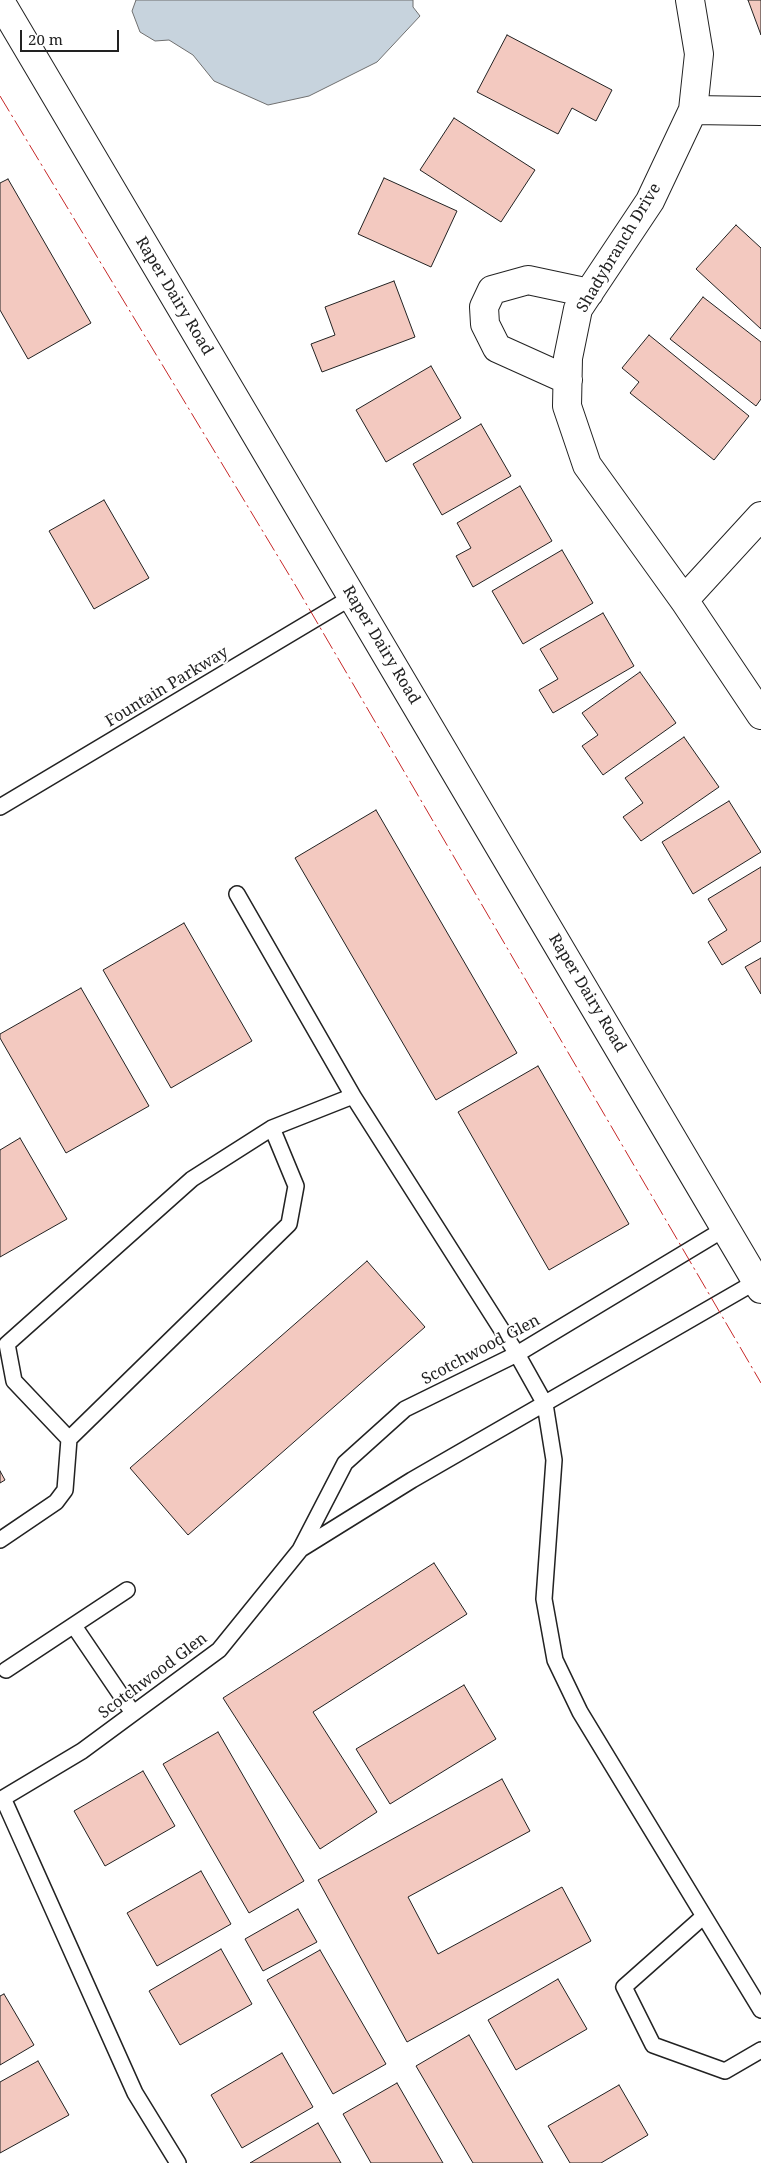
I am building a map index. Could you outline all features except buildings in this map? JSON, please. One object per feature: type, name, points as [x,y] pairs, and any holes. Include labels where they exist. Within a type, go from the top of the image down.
[{"type":"street","name":"Shadybranch Drive","points":[[690,0],[699,54],[693,110],[650,201],[578,309],[568,358],[567,406],[587,465],[684,600],[761,715]]},
{"type":"street","name":"Raper Dairy Road","points":[[0,1],[759,1285]]},
{"type":"street","points":[[693,110],[761,111]]},
{"type":"street","points":[[568,380],[497,348],[485,324],[484,307],[492,290],[528,280],[589,293]]},
{"type":"street","points":[[684,600],[761,516]]},
{"type":"lane","name":"Fountain Parkway","points":[[0,807],[352,597]]},
{"type":"lane","points":[[237,894],[353,1096],[516,1354],[545,1404],[554,1460],[544,1599],[555,1660],[580,1712],[761,2010]]},
{"type":"lane","points":[[69,1439],[14,1381],[7,1344],[192,1179],[272,1128],[353,1096]]},
{"type":"lane","points":[[0,1540],[56,1502],[65,1490],[69,1439],[289,1224],[296,1186],[272,1128]]},
{"type":"lane","name":"Scotchwood Glen","points":[[1,1799],[82,1751],[218,1650],[300,1550],[345,1462],[405,1409],[516,1354],[726,1228]]},
{"type":"lane","name":"Scotchwood Glen","points":[[300,1550],[412,1480],[759,1285]]},
{"type":"lane","points":[[6,1670],[127,1590]]},
{"type":"lane","points":[[74,1626],[133,1713]]},
{"type":"lane","points":[[1,1799],[135,2093],[178,2163]]},
{"type":"lane","points":[[704,1916],[624,1987],[653,2046],[725,2071],[761,2050]]},
{"type":"shaded area","points":[[136,0],[413,0],[413,7],[420,16],[377,62],[309,96],[268,105],[214,81],[193,55],[169,40],[155,41],[140,32],[132,11]]},
{"type":"power","points":[[0,96],[297,588],[761,1383]]}]
